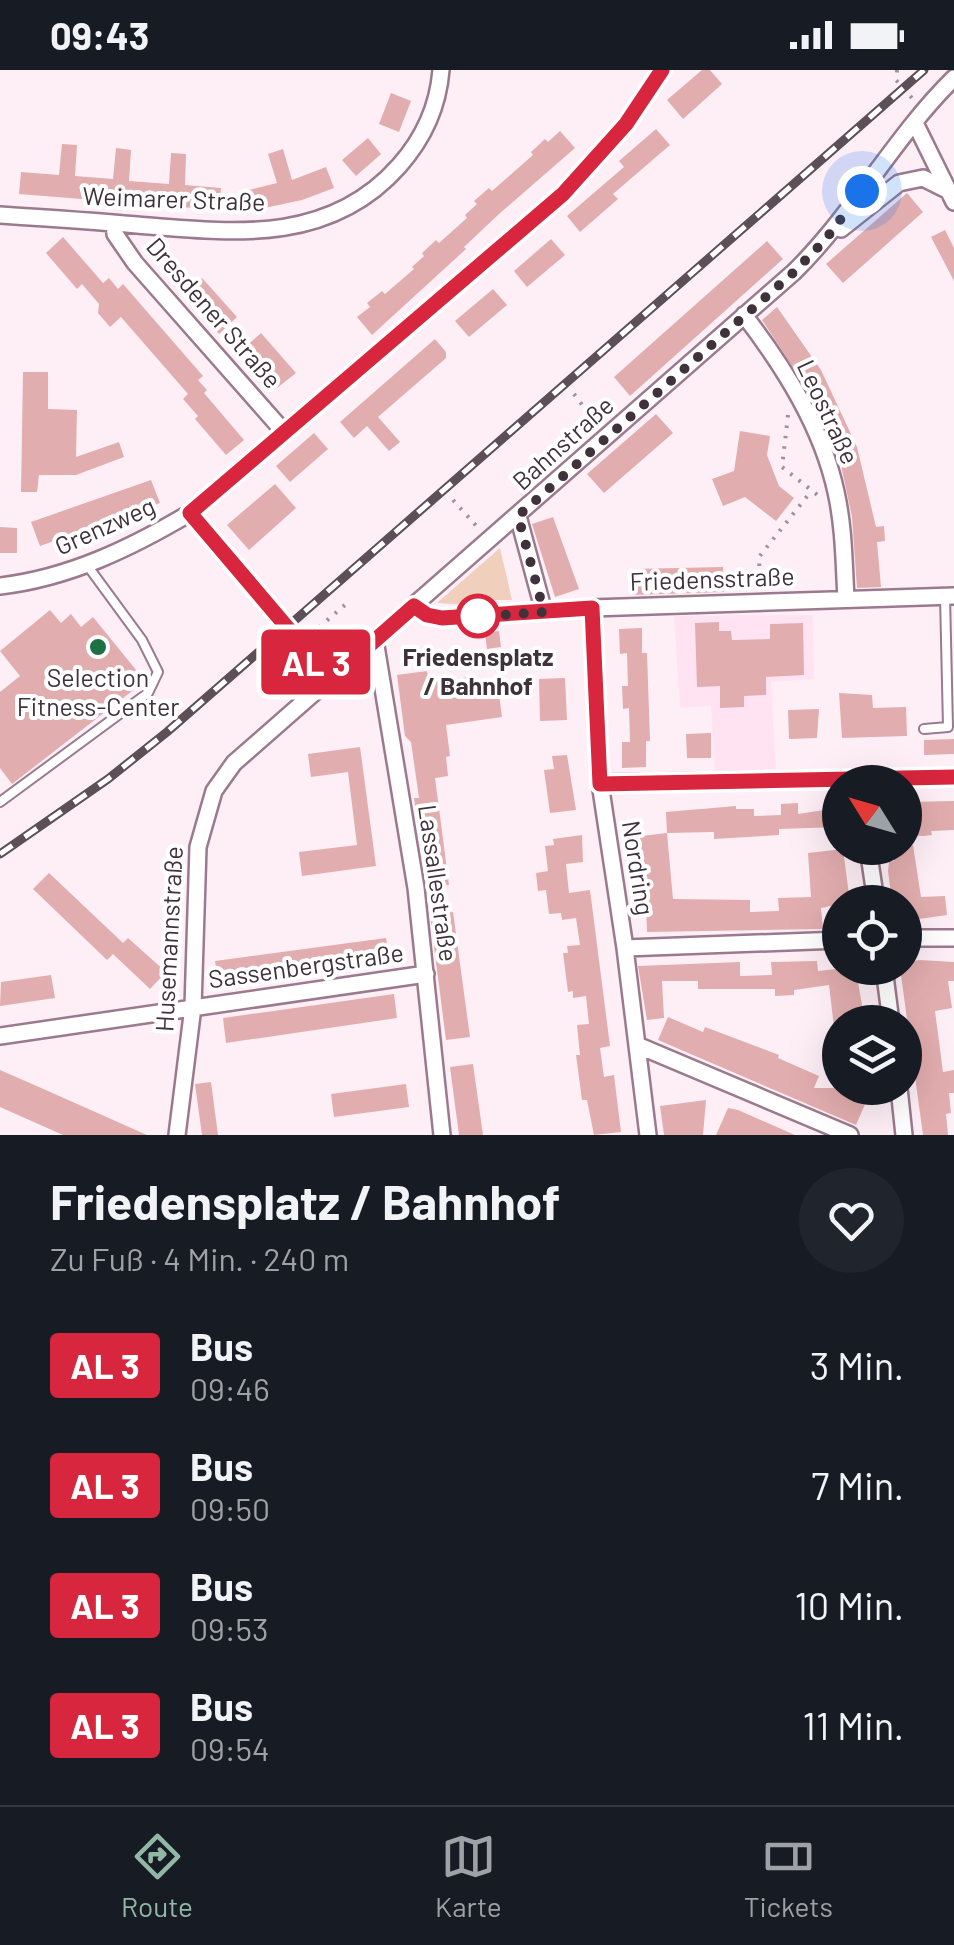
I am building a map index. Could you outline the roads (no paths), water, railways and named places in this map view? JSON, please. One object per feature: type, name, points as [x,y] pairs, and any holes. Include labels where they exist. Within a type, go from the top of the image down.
[{"type":"street","name":"Weimarer Straße","points":[[0,215],[254,232],[327,218],[360,202],[408,156],[432,114],[440,70]]},
{"type":"street","points":[[190,513],[563,194],[626,124],[662,70]]},
{"type":"street","name":"Bahnstraße","points":[[825,240],[954,78]]},
{"type":"street","points":[[915,123],[951,196]]},
{"type":"street","name":"Bahnstraße","points":[[331,679],[825,240],[898,184],[923,178],[951,196]]},
{"type":"street","name":"Dresdener Straße","points":[[114,223],[115,234],[136,264],[284,432]]},
{"type":"street","name":"Leostraße","points":[[744,315],[792,386],[820,441],[839,511],[846,599]]},
{"type":"street","name":"Grenzweg","points":[[0,586],[87,565],[190,513],[331,679]]},
{"type":"street","points":[[518,516],[544,612]]},
{"type":"street","name":"Friedensstraße","points":[[414,606],[427,615],[442,618],[592,608],[949,596]]},
{"type":"street","name":"Nordring","points":[[592,608],[600,784],[648,1135]]},
{"type":"street","name":"Lassallestraße","points":[[375,640],[416,888],[442,1135]]},
{"type":"street","name":"Husemannstraße","points":[[176,1135],[193,1007],[198,848],[214,791],[234,763],[331,679]]},
{"type":"street","points":[[922,778],[954,777]]},
{"type":"street","points":[[600,784],[822,781]]},
{"type":"street","points":[[922,938],[954,938]]},
{"type":"street","points":[[625,948],[822,941]]},
{"type":"street","name":"Sassenbergstraße","points":[[0,1036],[426,974]]},
{"type":"street","points":[[638,1045],[850,1135]]},
{"type":"street","points":[[900,1105],[904,1135]]},
{"type":"lane","points":[[0,802],[148,693],[158,672],[142,640],[87,565]]},
{"type":"lane","points":[[924,728],[948,728],[949,596]]},
{"type":"railway","points":[[0,854],[108,779],[167,732],[924,70]]},
{"type":"place","name":"Friedensplatz / Bahnhof","points":[[478,616]]},
{"type":"place","name":"Selection Fitness-Center","points":[[98,647]]}]
